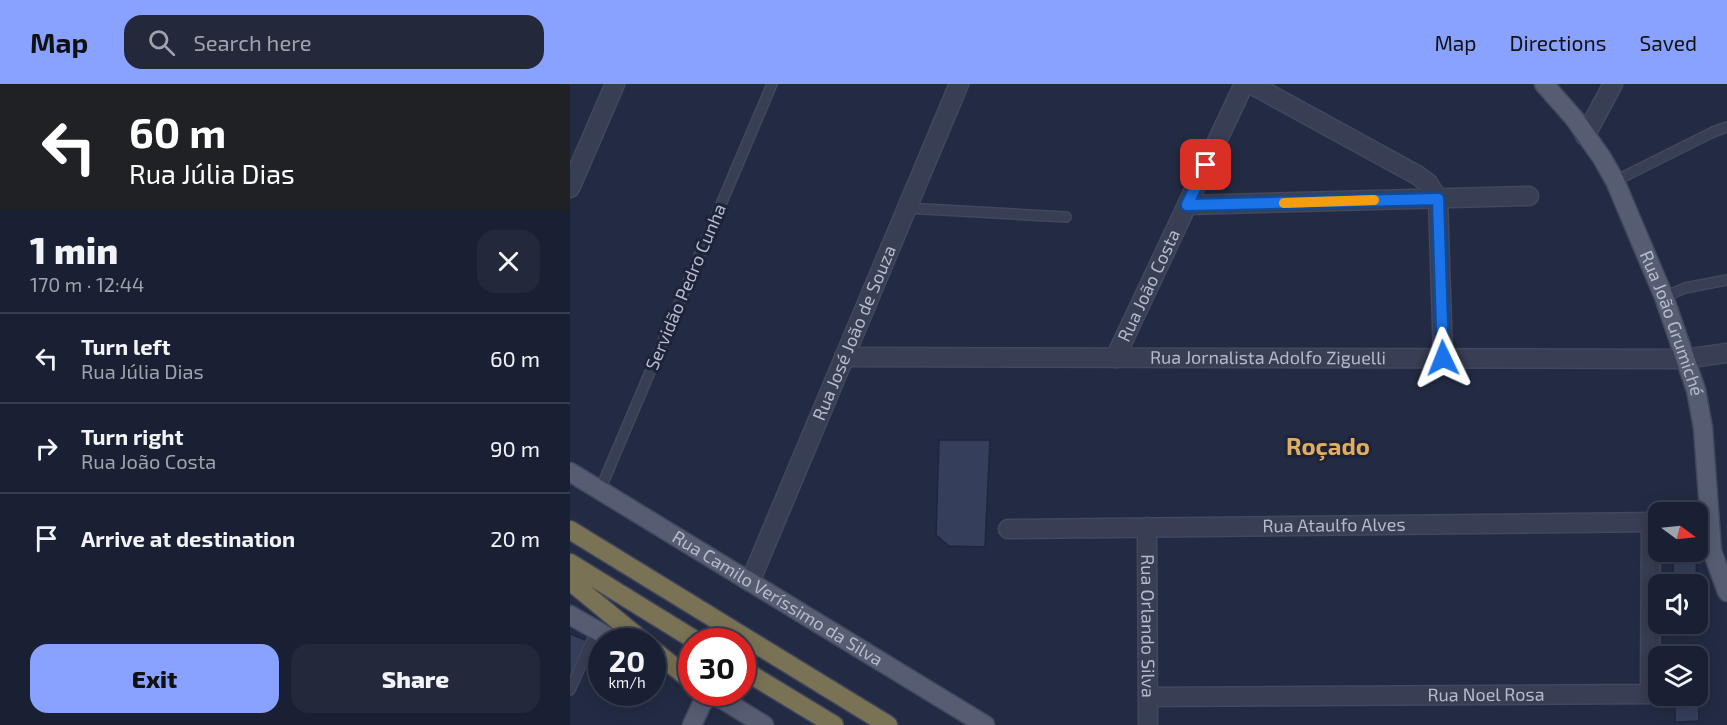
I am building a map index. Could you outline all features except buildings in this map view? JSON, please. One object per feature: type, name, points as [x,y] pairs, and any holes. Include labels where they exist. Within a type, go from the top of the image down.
[{"type":"highway","points":[[570,530],[888,725]]},
{"type":"highway","points":[[570,563],[678,630]]},
{"type":"highway","points":[[570,581],[627,628]]},
{"type":"highway","points":[[666,661],[678,670]]},
{"type":"highway","points":[[756,678],[834,725]]},
{"type":"main road","name":"Rua João Grumiché","points":[[1544,84],[1574,118],[1602,158],[1615,182],[1664,297],[1696,390],[1703,428],[1703,502]]},
{"type":"main road","name":"Rua Camilo Veríssimo da Silva","points":[[570,472],[985,725]]},
{"type":"main road","name":"Rua João Grumiché","points":[[1708,539],[1727,592]]},
{"type":"main road","points":[[570,615],[591,628]]},
{"type":"main road","points":[[692,725],[702,706]]},
{"type":"main road","points":[[731,706],[764,725]]},
{"type":"street","points":[[570,188],[615,84]]},
{"type":"street","name":"Rua José João de Souza","points":[[750,582],[959,84]]},
{"type":"street","name":"Rua João Costa","points":[[1115,358],[1244,84]]},
{"type":"street","points":[[1251,84],[1428,183],[1438,199],[1443,358]]},
{"type":"street","points":[[1585,136],[1613,84]]},
{"type":"street","points":[[1187,205],[1529,196]]},
{"type":"street","name":"Rua Jornalista Adolfo Ziguelli","points":[[844,357],[1684,359],[1727,353]]},
{"type":"street","name":"Rua Ataulfo Alves","points":[[1008,529],[1648,522]]},
{"type":"street","name":"Rua Orlando Silva","points":[[1147,527],[1148,725]]},
{"type":"street","name":"Rua Noel Rosa","points":[[1148,697],[1650,694],[1654,562]]},
{"type":"lane","name":"Servidão Pedro Cunha","points":[[600,490],[772,84]]},
{"type":"lane","points":[[1615,182],[1727,127]]},
{"type":"lane","points":[[907,208],[1066,217]]},
{"type":"lane","points":[[1664,297],[1685,288],[1727,280]]},
{"type":"lane","points":[[570,690],[588,649]]},
{"type":"slow traffic","points":[[1284,203],[1374,200]]},
{"type":"district","name":"Roçado","points":[[1328,447]]},
{"type":"route","points":[[1206,165],[1187,205],[1438,199],[1443,358]]}]
